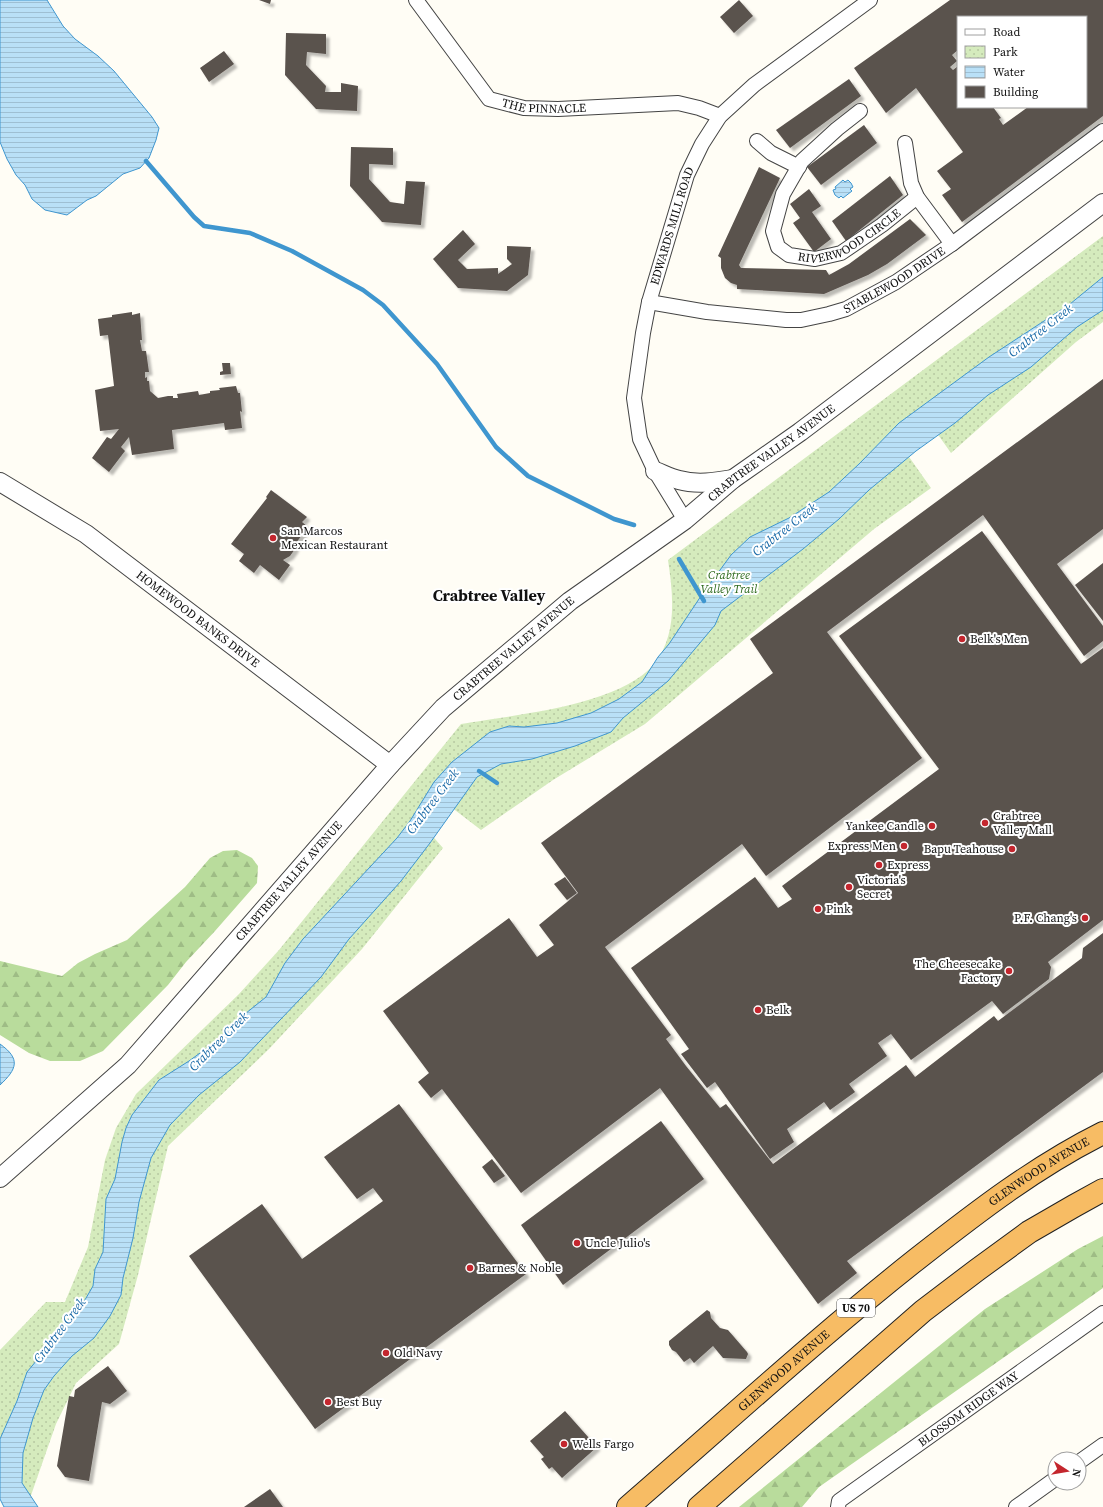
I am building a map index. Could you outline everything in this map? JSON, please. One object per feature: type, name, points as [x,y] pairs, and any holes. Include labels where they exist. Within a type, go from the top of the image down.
[{"type":"highway","name":"GLENWOOD AVENUE","points":[[628,1507],[859,1305],[967,1220],[1019,1182],[1052,1161],[1103,1133]]},
{"type":"highway","points":[[699,1507],[923,1311],[1029,1232],[1103,1190]]},
{"type":"street","name":"THE PINNACLE","points":[[416,0],[489,99],[524,108],[558,109],[678,103],[699,108],[720,116]]},
{"type":"street","name":"EDWARDS MILL ROAD","points":[[685,520],[656,471],[640,439],[634,398],[649,302],[687,175],[702,144],[720,116],[754,85],[870,0]]},
{"type":"street","name":"RIVERWOOD CIRCLE","points":[[860,111],[802,161],[798,167],[783,194],[773,231],[778,247],[789,255],[815,259],[841,253],[882,224],[917,196]]},
{"type":"street","name":"STABLEWOOD DRIVE","points":[[649,302],[707,312],[786,320],[800,320],[846,309],[896,282],[952,244],[1103,131]]},
{"type":"street","points":[[756,141],[771,152],[798,167]]},
{"type":"street","points":[[905,143],[911,183],[917,196],[952,244]]},
{"type":"street","name":"CRABTREE VALLEY AVENUE","points":[[0,1178],[128,1064],[390,765],[443,708],[564,606],[685,520],[733,479],[800,432],[1103,204]]},
{"type":"street","points":[[656,471],[679,480],[689,482],[703,483],[733,479]]},
{"type":"street","name":"HOMEWOOD BANKS DRIVE","points":[[0,482],[86,534],[390,765]]},
{"type":"street","name":"BLOSSOM RIDGE WAY","points":[[838,1507],[839,1501],[1103,1313]]},
{"type":"street","points":[[1087,1456],[1103,1445]]},
{"type":"street","points":[[1016,1507],[1047,1485]]},
{"type":"green space","name":"Crabtree Valley Trail","points":[[1103,236],[1103,322],[1076,342],[951,453],[934,429],[907,454],[931,488],[874,529],[645,724],[553,780],[481,830],[451,807],[428,831],[443,848],[362,949],[269,1049],[168,1146],[138,1275],[119,1344],[76,1383],[56,1424],[29,1501],[0,1487],[0,1350],[46,1302],[65,1302],[88,1247],[105,1160],[116,1128],[136,1094],[239,994],[279,950],[461,724],[536,712],[591,699],[617,690],[638,678],[654,664],[662,653],[667,640],[672,614],[668,560]]},
{"type":"green space","points":[[237,850],[252,858],[258,866],[257,883],[186,962],[168,985],[103,1051],[80,1061],[50,1061],[29,1053],[0,1035],[0,961],[62,976],[78,963],[127,940],[185,887],[210,858],[223,851]]},
{"type":"green space","points":[[1103,1236],[1103,1288],[819,1487],[802,1507],[739,1507],[985,1309],[1078,1249]]},
{"type":"water","points":[[0,0],[47,0],[63,26],[75,39],[98,56],[114,71],[152,117],[159,128],[149,158],[140,168],[123,174],[96,196],[87,200],[67,215],[45,210],[32,199],[25,185],[16,175],[7,159],[0,142]]},
{"type":"water","points":[[843,180],[845,182],[848,180],[853,187],[850,189],[852,191],[843,198],[841,196],[839,198],[835,195],[833,190],[836,189],[835,187]]},
{"type":"water","name":"Crabtree Creek","points":[[1103,277],[1103,310],[1077,327],[1031,367],[988,395],[955,423],[916,451],[869,490],[839,519],[803,549],[721,611],[715,625],[668,681],[623,718],[611,732],[575,746],[532,759],[501,764],[477,777],[401,881],[349,939],[321,977],[240,1062],[199,1095],[170,1125],[151,1158],[139,1202],[133,1238],[123,1278],[121,1295],[110,1316],[94,1338],[72,1356],[54,1376],[44,1390],[33,1418],[23,1453],[22,1483],[38,1507],[4,1507],[0,1499],[0,1439],[17,1401],[27,1372],[37,1360],[51,1338],[82,1305],[93,1286],[95,1269],[103,1252],[106,1199],[115,1179],[126,1128],[132,1115],[159,1080],[214,1043],[235,1022],[266,997],[285,963],[303,939],[397,838],[410,821],[434,782],[452,762],[490,732],[509,726],[524,727],[557,723],[591,713],[619,699],[642,682],[658,657],[669,644],[731,555],[750,537],[789,518],[829,492],[899,423],[989,357],[1070,304]]},
{"type":"water","points":[[0,1044],[11,1054],[14,1059],[14,1064],[10,1074],[0,1085]]},
{"type":"building","points":[[259,0],[271,0],[270,4]]},
{"type":"building","points":[[739,0],[753,16],[734,33],[720,17]]},
{"type":"building","points":[[950,0],[1103,0],[1103,116],[962,222],[942,195],[951,189],[937,171],[963,152],[916,88],[886,113],[854,68]]},
{"type":"building","points":[[286,33],[326,34],[326,54],[307,52],[306,65],[326,86],[325,92],[341,92],[341,83],[358,86],[357,111],[316,109],[285,75]]},
{"type":"building","points":[[224,51],[234,64],[209,82],[200,68]]},
{"type":"building","points":[[849,79],[861,96],[790,148],[776,130]]},
{"type":"building","points":[[864,125],[877,143],[821,185],[807,167]]},
{"type":"building","points":[[351,147],[393,148],[393,165],[369,164],[369,179],[390,202],[404,204],[406,181],[425,182],[421,225],[382,222],[350,186]]},
{"type":"building","points":[[759,167],[780,178],[739,265],[741,268],[826,270],[829,275],[849,264],[910,219],[926,235],[887,264],[868,275],[824,294],[737,289],[737,285],[731,283],[725,278],[721,268],[721,258],[718,256]]},
{"type":"building","points":[[890,176],[903,195],[846,241],[832,221]]},
{"type":"building","points":[[809,189],[821,206],[812,212],[831,239],[814,252],[793,223],[800,218],[790,204]]},
{"type":"building","points":[[463,230],[475,244],[458,260],[467,269],[498,268],[498,274],[512,264],[507,259],[507,246],[531,247],[528,275],[507,291],[458,288],[433,259]]},
{"type":"building","points":[[132,312],[132,315],[140,313],[142,340],[140,340],[142,351],[146,351],[149,372],[145,372],[145,378],[147,377],[147,381],[149,381],[150,391],[158,398],[173,396],[173,398],[178,398],[177,394],[198,391],[199,395],[210,393],[210,391],[220,390],[219,388],[236,386],[238,393],[240,393],[242,428],[225,430],[224,423],[172,430],[174,449],[132,455],[129,437],[121,447],[125,451],[109,472],[92,458],[107,437],[111,439],[119,429],[100,431],[95,390],[114,386],[108,335],[100,336],[98,319]]},
{"type":"building","points":[[222,363],[230,363],[231,374],[220,375],[220,372],[223,371]]},
{"type":"building","points":[[1103,379],[1103,529],[1057,564],[1103,626],[1103,641],[1084,656],[983,515],[827,632],[922,758],[766,876],[742,844],[605,947],[671,1035],[666,1039],[686,1066],[720,1108],[726,1104],[773,1164],[906,1065],[915,1077],[994,1016],[998,1021],[1082,958],[1083,948],[1103,933],[1103,1072],[847,1261],[857,1273],[818,1304],[660,1088],[521,1193],[442,1089],[431,1098],[418,1082],[429,1073],[383,1011],[509,918],[537,957],[554,945],[539,925],[578,893],[541,843],[773,673],[750,639]]},
{"type":"building","points":[[271,490],[307,517],[302,522],[308,527],[296,543],[295,549],[290,556],[283,560],[290,565],[279,580],[260,565],[254,573],[239,561],[244,554],[231,544],[267,498],[266,497]]},
{"type":"building","name":"Crabtree Valley Mall","points":[[982,531],[1081,664],[1103,648],[1103,920],[1048,962],[1051,967],[1049,979],[1003,1014],[992,1001],[911,1060],[891,1034],[878,1043],[887,1056],[849,1084],[855,1092],[830,1110],[824,1102],[787,1129],[794,1142],[770,1159],[715,1082],[707,1088],[681,1054],[689,1049],[631,968],[755,877],[778,908],[792,899],[782,886],[939,769],[839,636]]},
{"type":"building","points":[[1103,563],[1103,621],[1075,585]]},
{"type":"building","points":[[565,877],[577,893],[567,900],[554,884]]},
{"type":"building","points":[[399,1104],[526,1274],[315,1429],[189,1256],[262,1204],[302,1259],[383,1201],[373,1188],[357,1199],[324,1157]]},
{"type":"building","points":[[661,1121],[704,1179],[563,1285],[521,1225]]},
{"type":"building","points":[[492,1159],[505,1176],[494,1183],[482,1167]]},
{"type":"building","points":[[707,1310],[710,1312],[711,1318],[720,1328],[728,1330],[747,1352],[748,1354],[746,1359],[723,1358],[713,1346],[694,1363],[690,1358],[684,1362],[676,1352],[672,1350],[669,1345],[669,1341]]},
{"type":"building","points":[[108,1366],[127,1391],[110,1404],[102,1402],[89,1481],[65,1477],[57,1466],[69,1396],[74,1397],[75,1390]]},
{"type":"building","points":[[565,1411],[597,1447],[562,1478],[552,1467],[549,1469],[541,1459],[544,1457],[530,1441]]},
{"type":"building","points":[[270,1489],[283,1507],[244,1507]]},
{"type":"waterway","points":[[146,161],[194,217],[204,226],[250,233],[292,251],[363,290],[383,305],[437,364],[496,447],[528,476],[614,519],[634,525]]},
{"type":"waterway","points":[[679,559],[704,601]]},
{"type":"waterway","points":[[479,771],[497,783]]},
{"type":"place","name":"San Marcos Mexican Restaurant","points":[[273,538]]},
{"type":"place","name":"Belk's Men","points":[[962,639]]},
{"type":"place","name":"Crabtree Valley Mall","points":[[985,823]]},
{"type":"place","name":"Yankee Candle","points":[[932,826]]},
{"type":"place","name":"Express Men","points":[[904,846]]},
{"type":"place","name":"Bapu Teahouse","points":[[1012,849]]},
{"type":"place","name":"Express","points":[[879,865]]},
{"type":"place","name":"Victoria's Secret","points":[[849,887]]},
{"type":"place","name":"Pink","points":[[818,909]]},
{"type":"place","name":"P.F. Chang's","points":[[1085,918]]},
{"type":"place","name":"The Cheesecake Factory","points":[[1009,971]]},
{"type":"place","name":"Belk","points":[[758,1010]]},
{"type":"place","name":"Uncle Julio's","points":[[577,1243]]},
{"type":"place","name":"Barnes & Noble","points":[[470,1268]]},
{"type":"place","name":"Old Navy","points":[[386,1353]]},
{"type":"place","name":"Best Buy","points":[[328,1402]]},
{"type":"place","name":"Wells Fargo","points":[[564,1444]]},
{"type":"district","name":"Crabtree Valley","points":[[489,595]]}]
